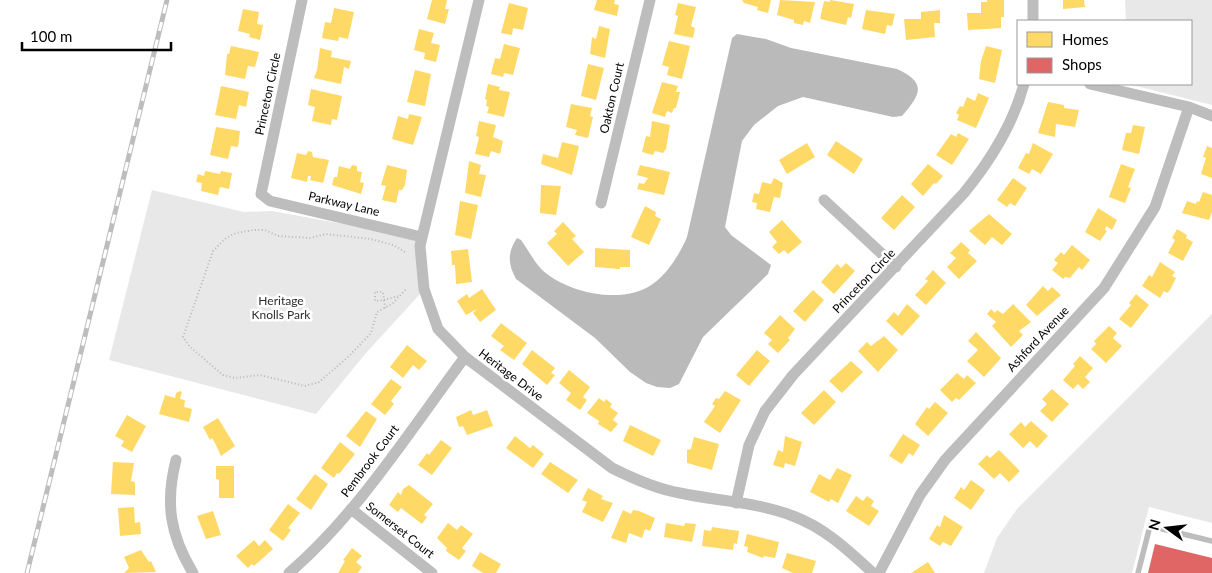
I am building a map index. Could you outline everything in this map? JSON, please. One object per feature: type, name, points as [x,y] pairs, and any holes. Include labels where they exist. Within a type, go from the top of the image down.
[{"type":"street","name":"Princeton Circle","points":[[261,194],[302,0]]},
{"type":"street","name":"Heritage Drive","points":[[479,0],[420,246],[424,289],[438,329],[465,357],[612,468],[658,488],[778,511],[812,524],[843,544],[873,573]]},
{"type":"street","name":"Oakton Court","points":[[601,203],[650,0]]},
{"type":"street","points":[[1033,0],[1033,20]]},
{"type":"street","name":"Princeton Circle","points":[[736,503],[749,446],[765,411],[793,375],[896,267],[984,169],[1012,119],[1024,85]]},
{"type":"street","points":[[1094,85],[1189,107],[1212,116]]},
{"type":"street","name":"Ashford Avenue","points":[[879,573],[920,495],[945,460],[1104,288],[1156,207],[1189,107]]},
{"type":"street","name":"Parkway Lane","points":[[261,194],[270,201],[422,237]]},
{"type":"street","points":[[824,200],[896,267]]},
{"type":"street","name":"Pembrook Court","points":[[289,573],[304,560],[351,509],[465,357]]},
{"type":"street","points":[[176,460],[170,485],[170,516],[179,550],[193,573]]},
{"type":"street","name":"Somerset Court","points":[[351,509],[432,573]]},
{"type":"lane","points":[[1138,573],[1150,526],[1212,541]]},
{"type":"path","points":[[405,252],[393,244],[381,241],[326,234],[302,238],[278,236],[265,230],[236,233],[220,243],[213,252],[190,322],[183,336],[190,347],[223,375],[235,378],[260,375],[305,386],[319,382],[347,358],[371,333],[377,312],[393,303],[407,288]]},
{"type":"path","points":[[384,308],[384,300],[383,292],[374,292],[375,301],[384,300],[399,295]]},
{"type":"green space","points":[[1125,0],[1212,0],[1212,105],[1132,85],[1192,85],[1192,20],[1126,20]]},
{"type":"green space","name":"Heritage Knolls Park","points":[[152,190],[244,212],[272,211],[420,238],[421,293],[366,353],[316,414],[109,360]]},
{"type":"green space","points":[[1212,314],[1212,523],[1149,507],[1132,573],[984,573],[997,538],[1017,509]]},
{"type":"shaded area","points":[[737,34],[766,39],[791,48],[897,69],[907,74],[917,84],[917,95],[902,116],[893,117],[803,97],[778,106],[754,125],[742,141],[725,227],[731,235],[771,265],[768,274],[703,337],[679,384],[670,388],[657,387],[646,383],[630,372],[595,338],[516,279],[511,268],[510,254],[517,238],[521,240],[536,263],[547,274],[571,287],[600,294],[629,294],[642,290],[659,279],[674,262],[687,237],[732,38]]},
{"type":"building: Homes","points":[[432,0],[447,0],[445,9],[449,9],[445,24],[427,19]]},
{"type":"building: Homes","points":[[597,0],[615,0],[614,4],[619,5],[617,16],[594,10]]},
{"type":"building: Homes","points":[[742,0],[771,0],[768,13],[757,10],[758,7],[744,3]]},
{"type":"building: Homes","points":[[780,0],[815,2],[810,23],[804,21],[803,25],[794,23],[794,20],[777,15]]},
{"type":"building: Homes","points":[[830,0],[854,4],[851,18],[848,17],[846,25],[820,19],[824,1],[830,2]]},
{"type":"building: Homes","points":[[987,0],[1004,0],[1004,17],[1001,17],[1001,28],[968,30],[967,13],[981,13],[981,2],[987,2]]},
{"type":"building: Homes","points":[[1063,0],[1084,0],[1085,7],[1063,9]]},
{"type":"building: Homes","points":[[509,3],[528,8],[523,30],[513,28],[512,35],[501,33]]},
{"type":"building: Homes","points":[[678,3],[696,7],[691,26],[695,28],[693,38],[674,34],[678,16],[675,15]]},
{"type":"building: Homes","points":[[334,8],[354,12],[348,39],[339,37],[338,41],[322,38],[325,22],[331,23]]},
{"type":"building: Homes","points":[[243,9],[259,12],[257,24],[263,25],[260,40],[249,37],[250,34],[238,31]]},
{"type":"building: Homes","points":[[866,10],[895,14],[892,26],[887,25],[885,34],[862,29]]},
{"type":"building: Homes","points":[[940,10],[940,23],[934,23],[935,37],[906,40],[904,19],[921,19],[921,12]]},
{"type":"building: Homes","points":[[599,26],[610,29],[605,58],[590,54],[592,37],[596,39]]},
{"type":"building: Homes","points":[[419,29],[434,33],[431,43],[440,45],[436,62],[424,59],[425,53],[414,50]]},
{"type":"building: Homes","points":[[669,41],[690,46],[682,79],[667,75],[669,67],[662,65]]},
{"type":"building: Homes","points":[[504,44],[520,48],[513,75],[504,73],[503,77],[491,74],[495,58],[500,59]]},
{"type":"building: Homes","points":[[231,46],[259,52],[255,67],[248,66],[245,79],[225,75],[227,54],[229,54]]},
{"type":"building: Homes","points":[[986,46],[1002,50],[995,83],[979,79],[981,61]]},
{"type":"building: Homes","points":[[320,48],[332,51],[331,57],[351,61],[349,69],[344,67],[341,84],[314,78]]},
{"type":"building: Homes","points":[[588,64],[604,68],[596,100],[581,96]]},
{"type":"building: Homes","points":[[415,70],[431,74],[425,106],[407,102]]},
{"type":"building: Homes","points":[[662,82],[678,86],[676,92],[680,92],[676,108],[674,108],[672,113],[667,111],[665,117],[652,113]]},
{"type":"building: Homes","points":[[488,84],[500,87],[499,90],[510,92],[504,117],[487,113],[489,107],[486,106],[487,100],[485,99]]},
{"type":"building: Homes","points":[[221,86],[249,92],[246,107],[239,105],[236,119],[215,115]]},
{"type":"building: Homes","points":[[311,89],[342,96],[337,120],[332,119],[331,125],[312,121],[315,107],[308,105]]},
{"type":"building: Homes","points":[[978,93],[989,98],[976,128],[957,120],[959,115],[956,113],[960,106],[963,107],[967,97],[975,101]]},
{"type":"building: Homes","points":[[1048,102],[1064,105],[1064,108],[1079,110],[1075,127],[1056,124],[1055,137],[1038,133]]},
{"type":"building: Homes","points":[[571,104],[592,108],[590,116],[593,117],[588,138],[575,135],[577,130],[566,127]]},
{"type":"building: Homes","points":[[409,114],[422,117],[413,145],[392,139],[398,116],[408,119]]},
{"type":"building: Homes","points":[[479,121],[496,125],[493,137],[503,141],[500,154],[491,151],[489,157],[475,154],[479,137],[476,136]]},
{"type":"building: Homes","points":[[652,121],[670,125],[666,149],[663,153],[655,151],[653,155],[642,152],[646,136],[650,137]]},
{"type":"building: Homes","points":[[1133,125],[1145,127],[1139,154],[1122,150],[1126,133],[1131,133]]},
{"type":"building: Homes","points":[[216,127],[240,131],[238,147],[231,146],[228,159],[210,155]]},
{"type":"building: Homes","points":[[958,133],[969,139],[952,165],[936,155],[951,134],[956,137]]},
{"type":"building: Homes","points":[[836,141],[863,159],[854,174],[827,155]]},
{"type":"building: Homes","points":[[562,142],[579,146],[572,175],[541,164],[543,154],[558,158]]},
{"type":"building: Homes","points":[[807,143],[815,157],[787,174],[779,160]]},
{"type":"building: Homes","points":[[1033,143],[1053,154],[1041,174],[1032,169],[1029,174],[1018,168],[1026,153],[1029,154]]},
{"type":"building: Homes","points":[[1207,146],[1212,148],[1212,178],[1201,174],[1206,158],[1203,157]]},
{"type":"building: Homes","points":[[308,151],[312,152],[313,157],[329,160],[323,183],[310,180],[311,176],[308,176],[307,182],[291,178],[297,153],[306,155]]},
{"type":"building: Homes","points":[[469,161],[481,165],[479,174],[486,175],[481,197],[465,193]]},
{"type":"building: Homes","points":[[928,164],[943,176],[923,196],[911,184]]},
{"type":"building: Homes","points":[[1121,164],[1135,169],[1128,187],[1131,188],[1125,203],[1109,197]]},
{"type":"building: Homes","points":[[352,165],[357,166],[357,171],[362,172],[360,182],[364,183],[361,194],[332,185],[334,177],[337,177],[339,166],[350,169]]},
{"type":"building: Homes","points":[[387,165],[407,170],[405,185],[402,190],[399,190],[396,203],[382,200],[386,186],[381,185]]},
{"type":"building: Homes","points":[[640,165],[670,172],[664,195],[637,189],[639,183],[644,184],[648,178],[637,175]]},
{"type":"building: Homes","points":[[205,171],[220,174],[221,171],[232,173],[229,189],[220,187],[218,195],[201,191],[202,183],[196,182],[198,174],[204,176]]},
{"type":"building: Homes","points":[[774,178],[783,183],[780,198],[774,197],[770,212],[756,209],[757,203],[752,202],[754,193],[759,194],[762,182],[771,184]]},
{"type":"building: Homes","points":[[1013,178],[1027,188],[1015,206],[1010,203],[1007,207],[997,200]]},
{"type":"building: Homes","points":[[541,185],[561,186],[556,215],[540,213]]},
{"type":"building: Homes","points":[[1203,192],[1212,195],[1212,212],[1209,220],[1182,213],[1187,201],[1196,204],[1197,201],[1199,202]]},
{"type":"building: Homes","points":[[902,195],[915,207],[894,230],[881,218]]},
{"type":"building: Homes","points":[[460,201],[478,205],[471,239],[455,235]]},
{"type":"building: Homes","points":[[645,206],[656,212],[655,216],[661,219],[649,245],[631,237]]},
{"type":"building: Homes","points":[[1098,208],[1117,220],[1112,230],[1106,226],[1105,230],[1107,231],[1100,241],[1085,232]]},
{"type":"building: Homes","points":[[989,214],[1012,234],[1002,245],[992,237],[985,245],[969,231]]},
{"type":"building: Homes","points":[[782,220],[802,242],[788,254],[784,250],[779,254],[772,247],[777,242],[769,232]]},
{"type":"building: Homes","points":[[563,222],[576,236],[572,239],[584,252],[568,266],[547,243],[557,234],[554,231]]},
{"type":"building: Homes","points":[[1177,229],[1187,235],[1186,238],[1193,242],[1183,261],[1168,253],[1175,240],[1172,238]]},
{"type":"building: Homes","points":[[961,242],[970,250],[968,253],[977,261],[959,279],[947,267],[956,258],[950,253]]},
{"type":"building: Homes","points":[[1072,245],[1090,260],[1082,270],[1079,267],[1070,278],[1065,277],[1063,279],[1052,270],[1058,263],[1054,260],[1061,252],[1064,255]]},
{"type":"building: Homes","points":[[595,248],[630,250],[630,267],[620,267],[620,269],[595,267]]},
{"type":"building: Homes","points":[[468,249],[472,282],[456,284],[455,265],[452,265],[451,251]]},
{"type":"building: Homes","points":[[1160,262],[1175,272],[1172,276],[1176,278],[1170,290],[1167,293],[1164,291],[1160,298],[1142,286],[1149,275],[1152,277]]},
{"type":"building: Homes","points":[[846,263],[855,271],[834,294],[821,282],[837,264],[841,268]]},
{"type":"building: Homes","points":[[933,270],[946,283],[926,305],[915,295],[928,281],[925,279]]},
{"type":"building: Homes","points":[[1043,286],[1048,291],[1052,287],[1061,295],[1037,316],[1026,305]]},
{"type":"building: Homes","points":[[482,289],[496,310],[480,322],[473,313],[477,309],[466,315],[457,301],[467,294],[469,298]]},
{"type":"building: Homes","points":[[813,290],[824,300],[805,322],[793,311]]},
{"type":"building: Homes","points":[[1136,294],[1149,305],[1131,328],[1119,319],[1131,305],[1129,303]]},
{"type":"building: Homes","points":[[907,304],[920,316],[902,336],[886,321],[894,312],[898,316]]},
{"type":"building: Homes","points":[[1013,304],[1031,322],[1019,331],[1023,335],[1011,347],[992,326],[996,322],[987,314],[991,309],[995,313],[997,310],[1003,314]]},
{"type":"building: Homes","points":[[780,315],[795,329],[788,338],[790,340],[778,353],[768,344],[772,340],[764,333]]},
{"type":"building: Homes","points":[[501,323],[527,343],[514,360],[500,350],[504,346],[491,336]]},
{"type":"building: Homes","points":[[1109,326],[1117,333],[1113,338],[1122,346],[1106,363],[1091,349],[1096,344],[1094,341]]},
{"type":"building: Homes","points":[[976,332],[1001,358],[984,377],[967,361],[978,350],[968,341]]},
{"type":"building: Homes","points":[[884,336],[898,350],[878,372],[858,351],[867,342],[871,346]]},
{"type":"building: Homes","points":[[407,345],[427,361],[419,370],[413,365],[403,378],[390,367]]},
{"type":"building: Homes","points":[[532,350],[555,368],[551,373],[555,375],[547,385],[522,364]]},
{"type":"building: Homes","points":[[757,350],[770,361],[749,386],[736,375]]},
{"type":"building: Homes","points":[[1080,356],[1093,368],[1085,377],[1090,382],[1083,389],[1078,384],[1073,389],[1063,380],[1075,366],[1073,364]]},
{"type":"building: Homes","points":[[851,361],[863,372],[842,393],[829,381]]},
{"type":"building: Homes","points":[[569,370],[590,387],[583,397],[587,400],[580,410],[566,400],[571,393],[559,383]]},
{"type":"building: Homes","points":[[957,373],[964,379],[967,375],[976,383],[959,400],[956,398],[952,402],[940,390]]},
{"type":"building: Homes","points":[[391,379],[402,387],[391,401],[394,404],[385,415],[371,404]]},
{"type":"building: Homes","points":[[1052,389],[1069,404],[1052,422],[1040,411],[1047,404],[1042,399]]},
{"type":"building: Homes","points":[[824,390],[836,402],[814,425],[801,413]]},
{"type":"building: Homes","points":[[725,391],[741,400],[720,433],[704,422],[715,406],[712,404],[716,398],[719,399]]},
{"type":"building: Homes","points":[[182,392],[180,399],[185,400],[184,407],[192,409],[189,422],[159,414],[165,395],[175,398],[176,393]]},
{"type":"building: Homes","points":[[599,398],[604,402],[606,399],[612,404],[610,407],[618,413],[613,420],[618,424],[611,432],[598,424],[599,421],[587,413]]},
{"type":"building: Homes","points":[[935,402],[948,413],[928,436],[915,424],[927,407],[929,409]]},
{"type":"building: Homes","points":[[471,410],[473,415],[487,410],[493,426],[467,435],[463,426],[459,427],[456,417]]},
{"type":"building: Homes","points":[[366,411],[377,419],[360,447],[346,436]]},
{"type":"building: Homes","points":[[127,415],[146,426],[132,452],[121,446],[124,441],[115,436]]},
{"type":"building: Homes","points":[[218,418],[235,446],[221,456],[212,438],[210,440],[203,427]]},
{"type":"building: Homes","points":[[1031,421],[1048,436],[1037,448],[1030,441],[1023,448],[1009,434],[1021,422],[1025,427]]},
{"type":"building: Homes","points":[[630,425],[661,440],[653,456],[623,441]]},
{"type":"building: Homes","points":[[903,434],[920,445],[913,456],[909,453],[902,464],[889,456]]},
{"type":"building: Homes","points":[[515,436],[530,448],[533,445],[544,454],[533,468],[506,448]]},
{"type":"building: Homes","points":[[785,436],[802,442],[795,466],[785,463],[784,468],[773,465],[778,450],[783,452]]},
{"type":"building: Homes","points":[[694,437],[719,444],[712,470],[687,463],[687,450],[691,449]]},
{"type":"building: Homes","points":[[441,440],[452,448],[432,475],[418,465],[427,453],[429,455]]},
{"type":"building: Homes","points":[[340,442],[355,454],[334,478],[321,468]]},
{"type":"building: Homes","points":[[999,450],[1020,471],[1009,482],[1000,473],[994,479],[978,464],[987,455],[990,458]]},
{"type":"building: Homes","points":[[113,462],[134,463],[131,481],[135,482],[135,495],[111,494]]},
{"type":"building: Homes","points":[[550,462],[578,480],[568,493],[541,474]]},
{"type":"building: Homes","points":[[216,466],[234,466],[234,498],[219,498],[219,480],[216,479]]},
{"type":"building: Homes","points":[[837,468],[852,475],[838,503],[831,499],[829,502],[810,492],[819,474],[830,480]]},
{"type":"building: Homes","points":[[315,474],[328,484],[311,510],[296,499]]},
{"type":"building: Homes","points":[[971,480],[985,490],[971,510],[954,498],[961,487],[964,490]]},
{"type":"building: Homes","points":[[409,485],[433,504],[424,515],[427,517],[422,524],[401,508],[398,512],[389,505],[398,492],[401,495],[403,489]]},
{"type":"building: Homes","points":[[588,488],[603,496],[601,499],[613,503],[603,522],[582,512],[587,502],[582,500]]},
{"type":"building: Homes","points":[[856,496],[863,501],[867,496],[874,501],[871,506],[879,511],[869,526],[846,511]]},
{"type":"building: Homes","points":[[288,504],[300,513],[288,528],[291,530],[283,541],[269,530]]},
{"type":"building: Homes","points":[[134,507],[135,523],[140,522],[141,534],[120,536],[118,508]]},
{"type":"building: Homes","points":[[623,510],[631,514],[633,510],[639,511],[655,518],[650,531],[645,529],[642,538],[629,533],[626,543],[611,538]]},
{"type":"building: Homes","points":[[213,511],[221,535],[206,539],[197,516]]},
{"type":"building: Homes","points":[[944,515],[963,527],[951,546],[943,542],[940,546],[929,539],[937,525],[940,527]]},
{"type":"building: Homes","points":[[448,523],[457,530],[461,525],[473,534],[462,548],[466,551],[459,560],[446,551],[447,548],[437,538]]},
{"type":"building: Homes","points":[[666,523],[684,526],[685,523],[696,524],[692,542],[664,537]]},
{"type":"building: Homes","points":[[712,527],[739,531],[737,544],[734,543],[733,550],[702,546],[704,530],[711,531]]},
{"type":"building: Homes","points":[[747,534],[779,542],[775,558],[764,556],[763,558],[747,552],[748,547],[744,546]]},
{"type":"building: Homes","points":[[254,540],[259,546],[265,540],[273,549],[254,566],[252,564],[248,568],[236,556]]},
{"type":"building: Homes","points":[[352,548],[362,556],[356,562],[362,567],[358,573],[338,573],[345,561],[343,560]]},
{"type":"building: Homes","points":[[141,550],[149,562],[151,561],[156,572],[124,573],[129,568],[124,557]]},
{"type":"building: Homes","points":[[480,552],[501,564],[496,573],[483,573],[472,566]]},
{"type":"building: Homes","points":[[787,553],[816,561],[812,573],[793,573],[782,568]]},
{"type":"building: Homes","points":[[928,562],[935,573],[911,573]]},
{"type":"building: Shops","points":[[1155,544],[1212,558],[1212,573],[1148,573]]},
{"type":"railway","points":[[27,573],[167,0]]}]
